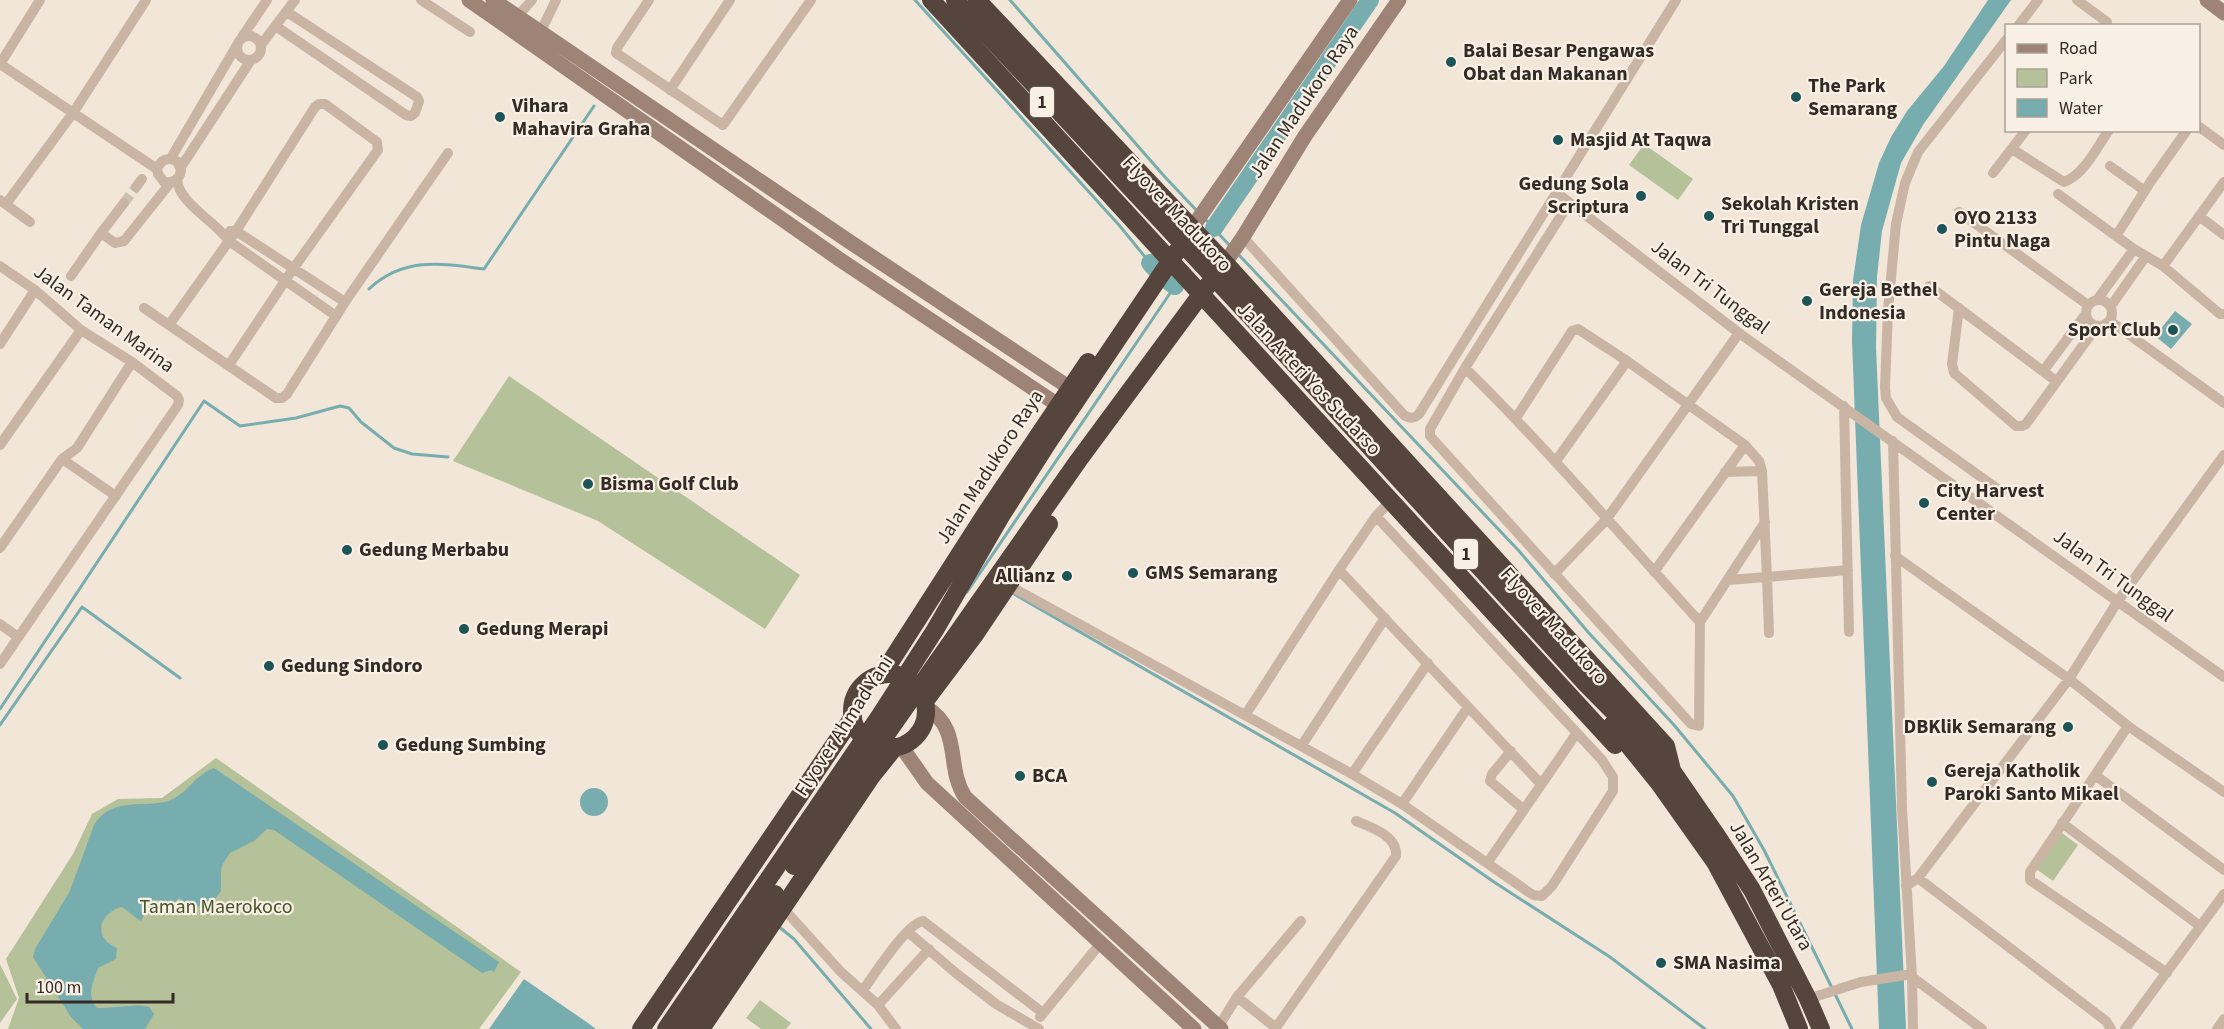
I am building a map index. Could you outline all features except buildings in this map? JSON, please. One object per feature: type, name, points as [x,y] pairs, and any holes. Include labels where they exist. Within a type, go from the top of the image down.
[{"type":"highway","name":"Jalan Arteri Yos Sudarso","points":[[931,0],[1642,774],[1666,778]]},
{"type":"highway","name":"Flyover Madukoro","points":[[948,0],[1139,202]]},
{"type":"highway","name":"Flyover Madukoro","points":[[955,0],[1666,778]]},
{"type":"highway","points":[[977,0],[1196,223],[1666,746],[1666,778]]},
{"type":"highway","name":"Jalan Madukoro Raya","points":[[1049,441],[1196,223]]},
{"type":"highway","name":"Jalan Madukoro Raya","points":[[1078,461],[1228,258]]},
{"type":"highway","name":"Jalan Madukoro Raya","points":[[882,675],[1058,405],[1126,310],[1150,291]]},
{"type":"highway","name":"Jalan Madukoro Raya","points":[[924,700],[1004,591],[1177,337],[1184,317]]},
{"type":"highway","name":"Flyover Ahmad Yani","points":[[666,1029],[879,717],[1049,441]]},
{"type":"highway","name":"Flyover Ahmad Yani","points":[[684,1029],[841,796],[1078,461]]},
{"type":"highway","points":[[893,674],[904,677],[913,683],[924,700],[925,720],[920,731],[912,740],[892,746],[870,742],[861,735],[853,717],[853,706],[860,689],[867,682],[882,675],[893,674]]},
{"type":"highway","points":[[641,1029],[751,883],[853,717]]},
{"type":"highway","points":[[701,1029],[768,930],[780,908],[892,746]]},
{"type":"highway","name":"Jalan Arteri Utara","points":[[1666,778],[1716,833],[1752,890],[1814,996],[1821,1029]]},
{"type":"highway","name":"Jalan Arteri Utara","points":[[1666,778],[1715,862],[1781,986],[1799,1029]]},
{"type":"highway","points":[[751,883],[780,908]]},
{"type":"street","points":[[40,0],[0,64],[157,169],[160,178],[174,181],[185,199],[221,230],[229,241],[336,316]]},
{"type":"street","points":[[30,222],[3,202],[73,112],[146,0]]},
{"type":"street","points":[[171,158],[239,41],[267,0]]},
{"type":"street","points":[[101,233],[115,243],[124,241],[180,176],[181,166],[251,60],[259,55],[261,45],[277,27],[295,0]]},
{"type":"street","points":[[421,0],[470,32]]},
{"type":"street","points":[[469,0],[830,252],[1058,405]]},
{"type":"street","points":[[493,0],[1070,388]]},
{"type":"street","points":[[517,17],[532,0]]},
{"type":"street","points":[[540,33],[556,0]]},
{"type":"street","points":[[649,0],[616,53],[719,124],[724,124],[811,0]]},
{"type":"street","points":[[670,90],[730,0]]},
{"type":"street","name":"Jalan Madukoro Raya","points":[[1196,223],[1350,0]]},
{"type":"street","name":"Jalan Madukoro Raya","points":[[1228,258],[1305,136],[1399,0]]},
{"type":"street","points":[[1242,238],[1404,415],[1413,418],[1419,414],[1676,0]]},
{"type":"street","points":[[2020,24],[2038,0]]},
{"type":"street","points":[[2077,0],[2109,24]]},
{"type":"street","points":[[2207,0],[2224,13]]},
{"type":"street","points":[[277,27],[406,115],[411,116],[415,113],[419,104],[417,97],[287,12]]},
{"type":"street","points":[[251,60],[242,58],[236,50],[239,41],[247,36],[256,38],[261,45]]},
{"type":"street","points":[[2002,492],[1897,417],[1887,398],[1885,388],[1888,310],[1896,224],[1905,183],[1918,152],[2005,43]]},
{"type":"street","points":[[169,325],[236,231],[315,107],[325,104],[377,142],[378,148],[229,365]]},
{"type":"street","points":[[2200,127],[2224,145]]},
{"type":"street","points":[[1993,172],[2025,132]]},
{"type":"street","points":[[2012,149],[2064,182],[2070,180],[2083,167],[2108,132]]},
{"type":"street","points":[[2116,236],[2186,132]]},
{"type":"street","points":[[144,308],[276,398],[282,398],[287,394],[345,302],[448,153]]},
{"type":"street","points":[[157,169],[165,159],[171,158],[181,166]]},
{"type":"street","points":[[2110,166],[2145,191]]},
{"type":"street","points":[[2163,266],[2224,182]]},
{"type":"street","name":"Jalan Tri Tunggal","points":[[1557,193],[1739,333],[2224,677]]},
{"type":"street","points":[[2058,194],[2134,249],[2163,266],[2220,314],[2224,314]]},
{"type":"street","points":[[71,276],[124,203]]},
{"type":"street","points":[[1569,203],[1465,368],[1430,429],[1430,436],[1691,724],[1698,727],[1701,724],[1700,622],[1765,522]]},
{"type":"street","points":[[1959,212],[2090,306]]},
{"type":"street","points":[[2199,216],[2224,235]]},
{"type":"street","points":[[221,230],[236,231],[345,302]]},
{"type":"street","points":[[2044,370],[2134,249]]},
{"type":"street","points":[[2110,306],[2146,256]]},
{"type":"street","name":"Jalan Taman Marina","points":[[0,266],[35,290],[81,330],[132,362],[177,396],[178,405],[116,496]]},
{"type":"street","points":[[1929,286],[2056,381]]},
{"type":"street","points":[[0,344],[35,290]]},
{"type":"street","points":[[2102,300],[2110,306],[2112,311],[2110,321],[2097,326],[2091,324],[2090,306],[2102,300]]},
{"type":"street","points":[[1959,308],[1952,364],[1954,373],[2016,426],[2026,424],[2097,326]]},
{"type":"street","points":[[2110,321],[2224,403]]},
{"type":"street","points":[[1516,418],[1575,329],[1627,361],[1744,445],[1759,461],[1762,471],[1769,633]]},
{"type":"street","points":[[0,445],[81,330]]},
{"type":"street","points":[[1554,574],[1606,520],[1739,333]]},
{"type":"street","points":[[1556,461],[1627,361]]},
{"type":"street","points":[[0,548],[62,459],[77,448],[132,362]]},
{"type":"street","points":[[1465,368],[1556,461],[1606,520],[1700,622]]},
{"type":"street","points":[[1848,409],[1849,632]]},
{"type":"street","points":[[1893,441],[1902,808],[1913,1029]]},
{"type":"street","points":[[1654,572],[1744,445]]},
{"type":"street","points":[[1906,886],[1918,878],[2069,679],[2118,601],[2224,455]]},
{"type":"street","points":[[0,664],[116,496],[62,459]]},
{"type":"street","points":[[1725,472],[1762,471]]},
{"type":"street","points":[[1246,714],[1339,570],[1376,516],[1390,501]]},
{"type":"street","points":[[1004,591],[1246,714],[1302,745],[1402,804],[1533,895],[1542,896],[1552,886],[1614,788],[1610,769],[1376,516]]},
{"type":"street","points":[[1895,556],[2069,679],[2128,726],[2224,792]]},
{"type":"street","points":[[1339,570],[1540,783]]},
{"type":"street","points":[[1728,580],[1848,570]]},
{"type":"street","points":[[1302,745],[1385,618]]},
{"type":"street","points":[[0,624],[18,637]]},
{"type":"street","points":[[1352,774],[1428,663]]},
{"type":"street","points":[[924,700],[948,729],[957,780],[965,797],[1218,1028],[1237,997],[1300,921]]},
{"type":"street","points":[[1402,804],[1468,707]]},
{"type":"street","points":[[2128,726],[2030,872],[2030,880],[2167,973]]},
{"type":"street","points":[[1488,862],[1540,783],[1576,734]]},
{"type":"street","points":[[892,746],[927,783],[1194,1029]]},
{"type":"street","points":[[1511,751],[1492,774],[1490,781],[1523,809]]},
{"type":"street","points":[[2095,775],[2224,870]]},
{"type":"street","points":[[1237,997],[1276,1029],[1396,856],[1396,847],[1391,839],[1356,821]]},
{"type":"street","points":[[2062,822],[2200,926]]},
{"type":"street","points":[[1918,878],[2108,1025],[2129,1028],[2224,894]]},
{"type":"street","points":[[780,908],[841,972],[878,1005],[896,1029]]},
{"type":"street","points":[[863,990],[908,932],[916,923],[923,921],[1043,1013]]},
{"type":"street","points":[[908,932],[996,1004],[1037,1027],[1043,1013],[1100,944]]},
{"type":"street","points":[[878,1005],[929,949]]},
{"type":"street","points":[[957,974],[970,957]]},
{"type":"street","points":[[1814,996],[1861,982],[1909,976],[1980,1028]]},
{"type":"street","points":[[2217,1029],[2224,1019]]},
{"type":"green space","points":[[1644,144],[1693,179],[1678,200],[1629,165]]},
{"type":"green space","name":"Bisma Golf Club","points":[[509,376],[800,575],[765,629],[598,521],[453,461]]},
{"type":"green space","name":"Taman Maerokoco","points":[[216,758],[521,972],[479,1029],[8,1029],[19,998],[6,959],[73,854],[92,814],[118,799],[162,798]]},
{"type":"green space","points":[[2062,833],[2078,845],[2053,881],[2036,869]]},
{"type":"green space","points":[[0,964],[17,999],[0,1023]]},
{"type":"green space","points":[[760,1000],[791,1023],[786,1029],[761,1029],[746,1018]]},
{"type":"water","points":[[1988,0],[2011,0],[1923,125],[1901,163],[1882,231],[1877,277],[1876,348],[1906,1029],[1879,1029],[1852,341],[1853,280],[1861,225],[1879,163],[1891,137],[1907,111],[1944,66]]},
{"type":"water","name":"Sport Club","points":[[2175,311],[2192,324],[2171,349],[2155,336]]},
{"type":"water","points":[[214,768],[499,962],[494,972],[491,970],[482,973],[274,830],[267,829],[254,841],[230,853],[221,869],[221,891],[215,899],[188,911],[191,906],[179,898],[172,905],[161,900],[148,902],[141,921],[121,907],[107,915],[101,926],[102,932],[109,944],[117,948],[116,959],[98,968],[91,994],[94,1003],[97,1008],[149,1007],[154,1014],[145,1029],[83,1029],[71,1017],[33,957],[35,949],[70,891],[94,825],[101,816],[117,807],[165,802],[172,799],[185,791],[201,775]]},
{"type":"water","points":[[594,788],[604,792],[608,802],[604,812],[594,816],[584,812],[580,802],[584,792]]},
{"type":"water","points":[[524,979],[588,1023],[596,1029],[489,1029]]},
{"type":"waterway","points":[[915,0],[1119,225],[1150,263]]},
{"type":"waterway","points":[[1010,0],[1198,212]]},
{"type":"waterway","points":[[1214,228],[1370,0]]},
{"type":"waterway","points":[[369,289],[382,279],[409,267],[438,264],[484,269],[594,106]]},
{"type":"waterway","points":[[1205,219],[1231,247]]},
{"type":"waterway","points":[[1238,254],[1519,551],[1588,632],[1674,725],[1733,796],[1764,850],[1832,988]]},
{"type":"waterway","points":[[1150,263],[1175,286]]},
{"type":"waterway","points":[[967,592],[1175,286]]},
{"type":"waterway","points":[[0,709],[204,401],[240,426],[296,418],[340,406],[349,408],[361,422],[394,448],[412,454],[448,457]]},
{"type":"waterway","points":[[1014,594],[1395,813],[1494,882],[1610,957],[1705,1029]]},
{"type":"waterway","points":[[0,725],[82,607],[180,678]]},
{"type":"waterway","points":[[778,926],[794,939],[871,1029]]},
{"type":"waterway","points":[[1835,994],[1852,1029]]},
{"type":"tunnel","points":[[124,203],[136,187]]},
{"type":"place","name":"Balai Besar Pengawas Obat dan Makanan","points":[[1451,62]]},
{"type":"place","name":"The Park Semarang","points":[[1796,97]]},
{"type":"place","name":"Vihara Mahavira Graha","points":[[500,117]]},
{"type":"place","name":"Masjid At Taqwa","points":[[1558,140]]},
{"type":"place","name":"Gedung Sola Scriptura","points":[[1641,196]]},
{"type":"place","name":"Sekolah Kristen Tri Tunggal","points":[[1709,216]]},
{"type":"place","name":"OYO 2133 Pintu Naga","points":[[1942,229]]},
{"type":"place","name":"Gereja Bethel Indonesia","points":[[1807,301]]},
{"type":"place","name":"Sport Club","points":[[2173,330]]},
{"type":"place","name":"Bisma Golf Club","points":[[588,484]]},
{"type":"place","name":"City Harvest Center","points":[[1924,503]]},
{"type":"place","name":"Gedung Merbabu","points":[[347,550]]},
{"type":"place","name":"GMS Semarang","points":[[1133,573]]},
{"type":"place","name":"Allianz","points":[[1067,576]]},
{"type":"place","name":"Gedung Merapi","points":[[464,629]]},
{"type":"place","name":"Gedung Sindoro","points":[[269,666]]},
{"type":"place","name":"DBKlik Semarang","points":[[2068,727]]},
{"type":"place","name":"Gedung Sumbing","points":[[383,745]]},
{"type":"place","name":"BCA","points":[[1020,776]]},
{"type":"place","name":"Gereja Katholik Paroki Santo Mikael","points":[[1932,782]]},
{"type":"place","name":"SMA Nasima","points":[[1661,963]]}]
